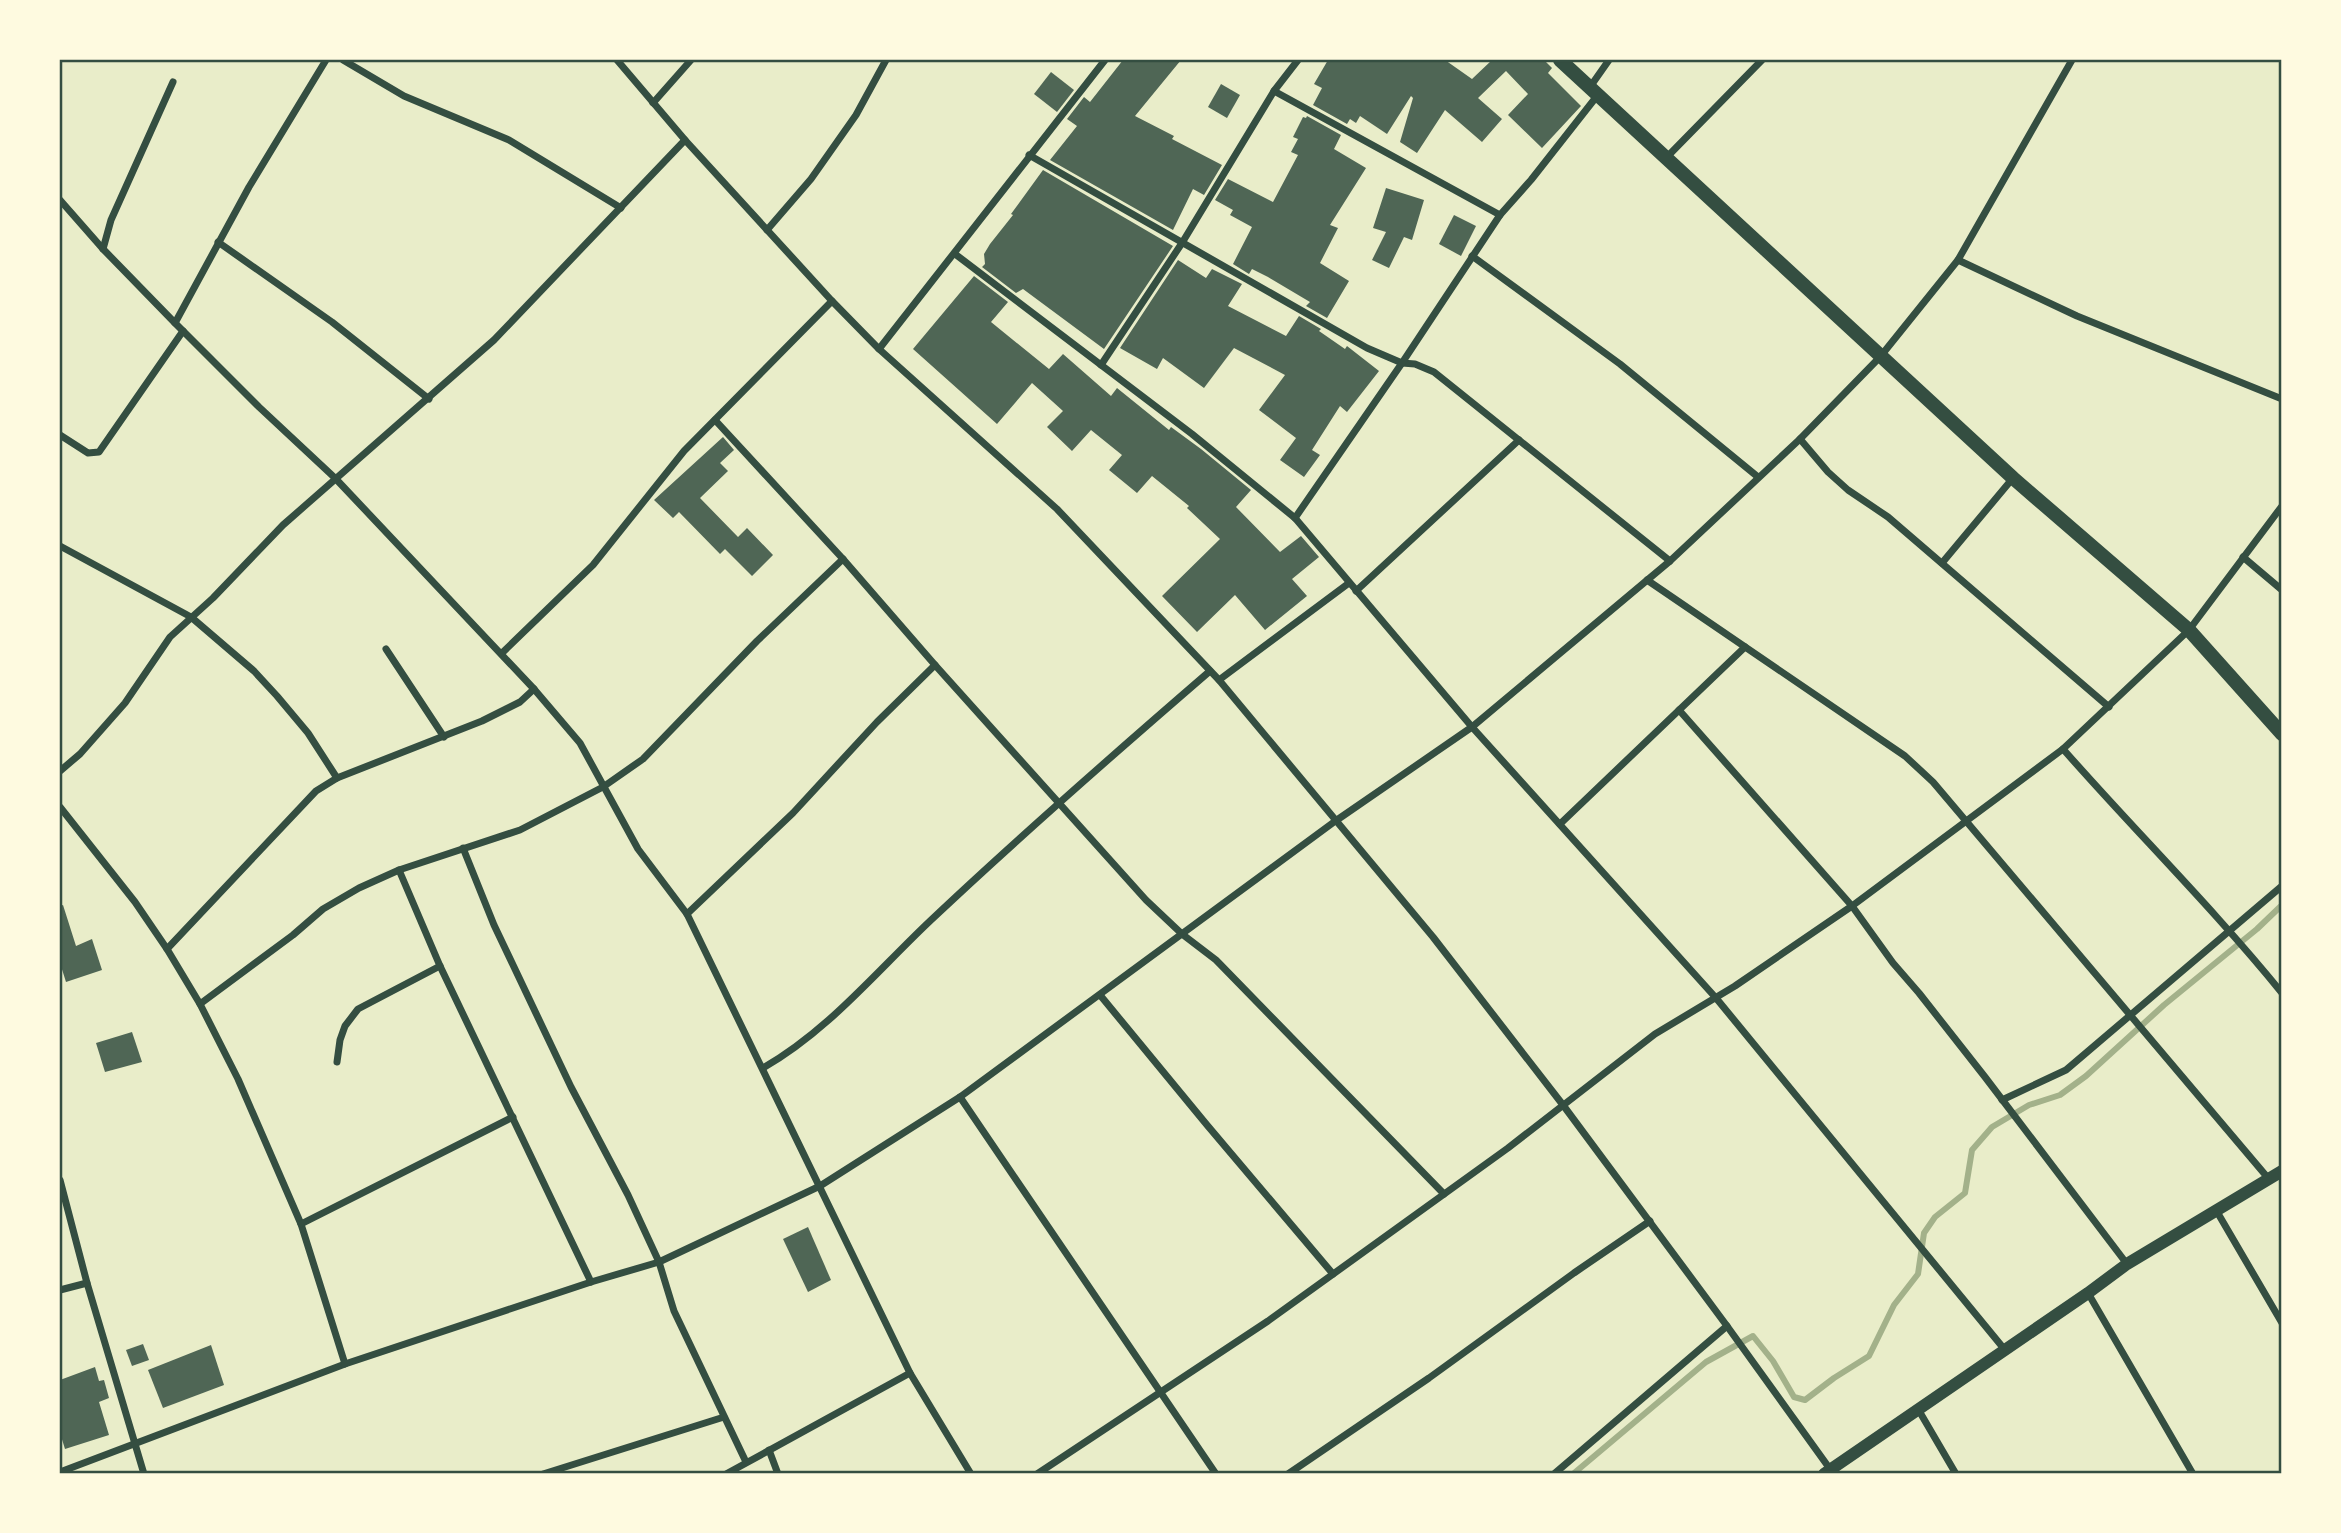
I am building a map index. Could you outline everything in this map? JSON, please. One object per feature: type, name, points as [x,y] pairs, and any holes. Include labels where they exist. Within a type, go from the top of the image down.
[{"type":"main road","points":[[1560,60],[2012,478],[2189,630],[2281,734]]},
{"type":"street","points":[[175,323],[218,242],[326,60]]},
{"type":"street","points":[[343,60],[404,96],[509,140],[621,208]]},
{"type":"street","points":[[617,60],[685,140],[832,301],[879,349],[1057,509],[1219,680],[1334,822],[1433,937],[1563,1105],[1727,1326],[1827,1471],[2127,1264],[2281,1171]]},
{"type":"street","points":[[653,103],[691,60]]},
{"type":"street","points":[[767,230],[811,179],[856,115],[887,60]]},
{"type":"street","points":[[879,349],[1105,60]]},
{"type":"street","points":[[1101,365],[1182,243],[1274,91],[1298,60]]},
{"type":"street","points":[[1294,518],[1402,363],[1500,215],[1531,180],[1593,91],[1609,60]]},
{"type":"street","points":[[1665,159],[1762,60]]},
{"type":"street","points":[[60,1472],[345,1364],[590,1282],[659,1262],[820,1186],[960,1097],[1334,822],[1472,726],[1670,561],[1800,439],[1880,358],[1958,260],[2072,60]]},
{"type":"street","points":[[103,249],[111,220],[173,82]]},
{"type":"street","points":[[1274,91],[1500,215]]},
{"type":"street","points":[[60,771],[80,754],[125,704],[170,637],[335,478],[494,340],[685,140]]},
{"type":"street","points":[[1029,155],[1367,348],[1402,363],[1415,364],[1434,372],[1670,561]]},
{"type":"street","points":[[60,200],[175,323],[335,478],[502,653],[580,743],[638,849],[687,914],[909,1373],[971,1474]]},
{"type":"street","points":[[218,242],[332,322],[429,399]]},
{"type":"street","points":[[955,254],[1192,434],[1294,518],[1472,726],[1716,998],[2005,1350]]},
{"type":"street","points":[[1472,256],[1620,364],[1758,477]]},
{"type":"street","points":[[1958,260],[2077,316],[2281,399]]},
{"type":"street","points":[[502,653],[593,565],[684,451],[832,301]]},
{"type":"street","points":[[60,435],[88,453],[99,452],[183,331]]},
{"type":"street","points":[[715,420],[843,559],[1146,900],[1182,934],[1216,960],[1444,1194]]},
{"type":"street","points":[[1800,439],[1828,472],[1848,490],[1888,517],[2109,707]]},
{"type":"street","points":[[1356,591],[1519,440]]},
{"type":"street","points":[[1942,563],[2012,478]]},
{"type":"street","points":[[1037,1474],[1333,1274],[1444,1194],[1655,1034],[1716,998],[1852,906],[2063,749],[2189,630],[2281,506]]},
{"type":"street","points":[[60,546],[191,617],[254,671],[277,696],[308,733],[337,778]]},
{"type":"street","points":[[2242,557],[2281,590]]},
{"type":"street","points":[[200,1004],[293,935],[323,909],[359,888],[399,870],[520,830],[603,787],[643,759],[757,641],[843,559]]},
{"type":"street","points":[[1647,580],[1905,756],[1933,782],[2268,1178]]},
{"type":"street","points":[[1219,680],[1349,583]]},
{"type":"street","points":[[1560,824],[1745,647]]},
{"type":"street","points":[[386,649],[444,737]]},
{"type":"street","points":[[687,914],[793,813],[877,722],[935,665]]},
{"type":"street","points":[[763,1068],[786,1055],[834,1016],[931,920],[1059,802],[1210,671]]},
{"type":"street","points":[[167,949],[316,792],[337,778],[444,737],[520,702],[534,689]]},
{"type":"street","points":[[1679,710],[1852,906],[1893,963],[1919,993],[2127,1264]]},
{"type":"street","points":[[2063,749],[2125,819],[2231,930],[2281,993]]},
{"type":"street","points":[[60,807],[135,901],[200,1004],[238,1079],[301,1224],[345,1364]]},
{"type":"street","points":[[463,848],[494,925],[570,1087],[628,1195],[659,1262],[674,1311],[746,1462]]},
{"type":"street","points":[[399,870],[440,966],[590,1282]]},
{"type":"street","points":[[2002,1100],[2066,1070],[2281,886]]},
{"type":"street","points":[[337,1062],[345,1026],[358,1009],[440,966]]},
{"type":"street","points":[[1100,995],[1333,1274]]},
{"type":"street","points":[[960,1097],[1216,1474]]},
{"type":"street","points":[[301,1224],[513,1118]]},
{"type":"street","points":[[60,1180],[87,1283],[144,1474]]},
{"type":"street","points":[[2216,1210],[2281,1324]]},
{"type":"street","points":[[1288,1474],[1650,1221]]},
{"type":"street","points":[[60,1290],[87,1283]]},
{"type":"street","points":[[2088,1293],[2193,1474]]},
{"type":"street","points":[[1554,1474],[1727,1326]]},
{"type":"street","points":[[726,1474],[909,1373]]},
{"type":"street","points":[[1918,1409],[1956,1474]]},
{"type":"street","points":[[543,1474],[724,1417]]},
{"type":"street","points":[[769,1450],[778,1474]]},
{"type":"building","points":[[1123,60],[1181,60],[1135,116],[1222,165],[1204,195],[1193,189],[1173,230],[1050,160],[1077,126],[1067,119],[1084,97],[1090,102]]},
{"type":"building","points":[[1328,60],[1445,60],[1472,79],[1492,60],[1544,60],[1552,68],[1548,73],[1581,106],[1542,148],[1508,115],[1528,94],[1506,71],[1478,98],[1502,119],[1482,142],[1445,110],[1417,153],[1400,142],[1413,98],[1411,96],[1387,134],[1360,116],[1356,123],[1350,119],[1347,124],[1313,105],[1322,88],[1314,84]]},
{"type":"building","points":[[1051,72],[1074,90],[1057,112],[1034,94]]},
{"type":"building","points":[[1221,84],[1240,95],[1227,118],[1208,107]]},
{"type":"building","points":[[1307,116],[1341,135],[1334,149],[1366,168],[1330,225],[1338,228],[1320,263],[1349,281],[1327,318],[1306,306],[1310,302],[1268,277],[1252,269],[1249,274],[1233,264],[1252,227],[1230,215],[1233,210],[1215,200],[1228,179],[1273,202],[1298,155],[1291,152],[1298,139],[1293,137],[1303,117]]},
{"type":"building","points":[[1043,170],[1173,246],[1104,349],[1023,289],[1016,293],[982,267],[985,264],[984,254],[990,244]]},
{"type":"building","points":[[1386,188],[1424,200],[1412,240],[1404,237],[1389,268],[1372,260],[1386,232],[1373,228]]},
{"type":"building","points":[[1454,215],[1476,226],[1461,256],[1439,244]]},
{"type":"building","points":[[1178,260],[1206,278],[1212,269],[1242,284],[1228,306],[1286,336],[1299,316],[1321,329],[1319,331],[1345,349],[1347,346],[1379,371],[1347,412],[1340,406],[1312,450],[1320,455],[1304,477],[1280,460],[1296,438],[1259,410],[1285,375],[1234,348],[1204,388],[1163,358],[1157,369],[1120,348]]},
{"type":"building","points":[[974,276],[1008,302],[991,322],[1049,369],[1063,354],[1111,396],[1117,388],[1169,430],[1171,427],[1201,449],[1251,490],[1236,507],[1280,552],[1301,536],[1319,557],[1292,579],[1307,596],[1265,630],[1235,595],[1197,632],[1162,596],[1220,539],[1187,508],[1189,506],[1152,476],[1137,493],[1109,470],[1122,455],[1091,430],[1072,451],[1047,427],[1063,411],[1032,383],[997,424],[913,349]]},
{"type":"building","points":[[723,437],[734,450],[720,463],[728,471],[700,498],[738,537],[747,528],[773,555],[752,576],[725,549],[720,554],[679,512],[673,518],[654,500]]},
{"type":"building","points":[[63,905],[76,946],[92,939],[102,970],[66,982],[60,963],[60,906]]},
{"type":"building","points":[[132,1032],[142,1062],[105,1072],[96,1043]]},
{"type":"building","points":[[808,1227],[831,1280],[808,1292],[783,1239]]},
{"type":"building","points":[[143,1344],[149,1360],[132,1366],[126,1350]]},
{"type":"building","points":[[211,1345],[224,1385],[163,1408],[148,1370]]},
{"type":"building","points":[[95,1367],[99,1381],[104,1380],[109,1398],[99,1402],[109,1435],[65,1449],[60,1433],[60,1380]]},
{"type":"waterway","points":[[1573,1474],[1706,1362],[1753,1336],[1773,1361],[1794,1397],[1805,1400],[1869,1356],[1894,1305],[1918,1274],[1924,1233],[1935,1217],[1965,1193],[1972,1150],[1992,1127],[2029,1105],[2060,1095],[2086,1076],[2164,1005],[2257,929],[2282,905]]}]
